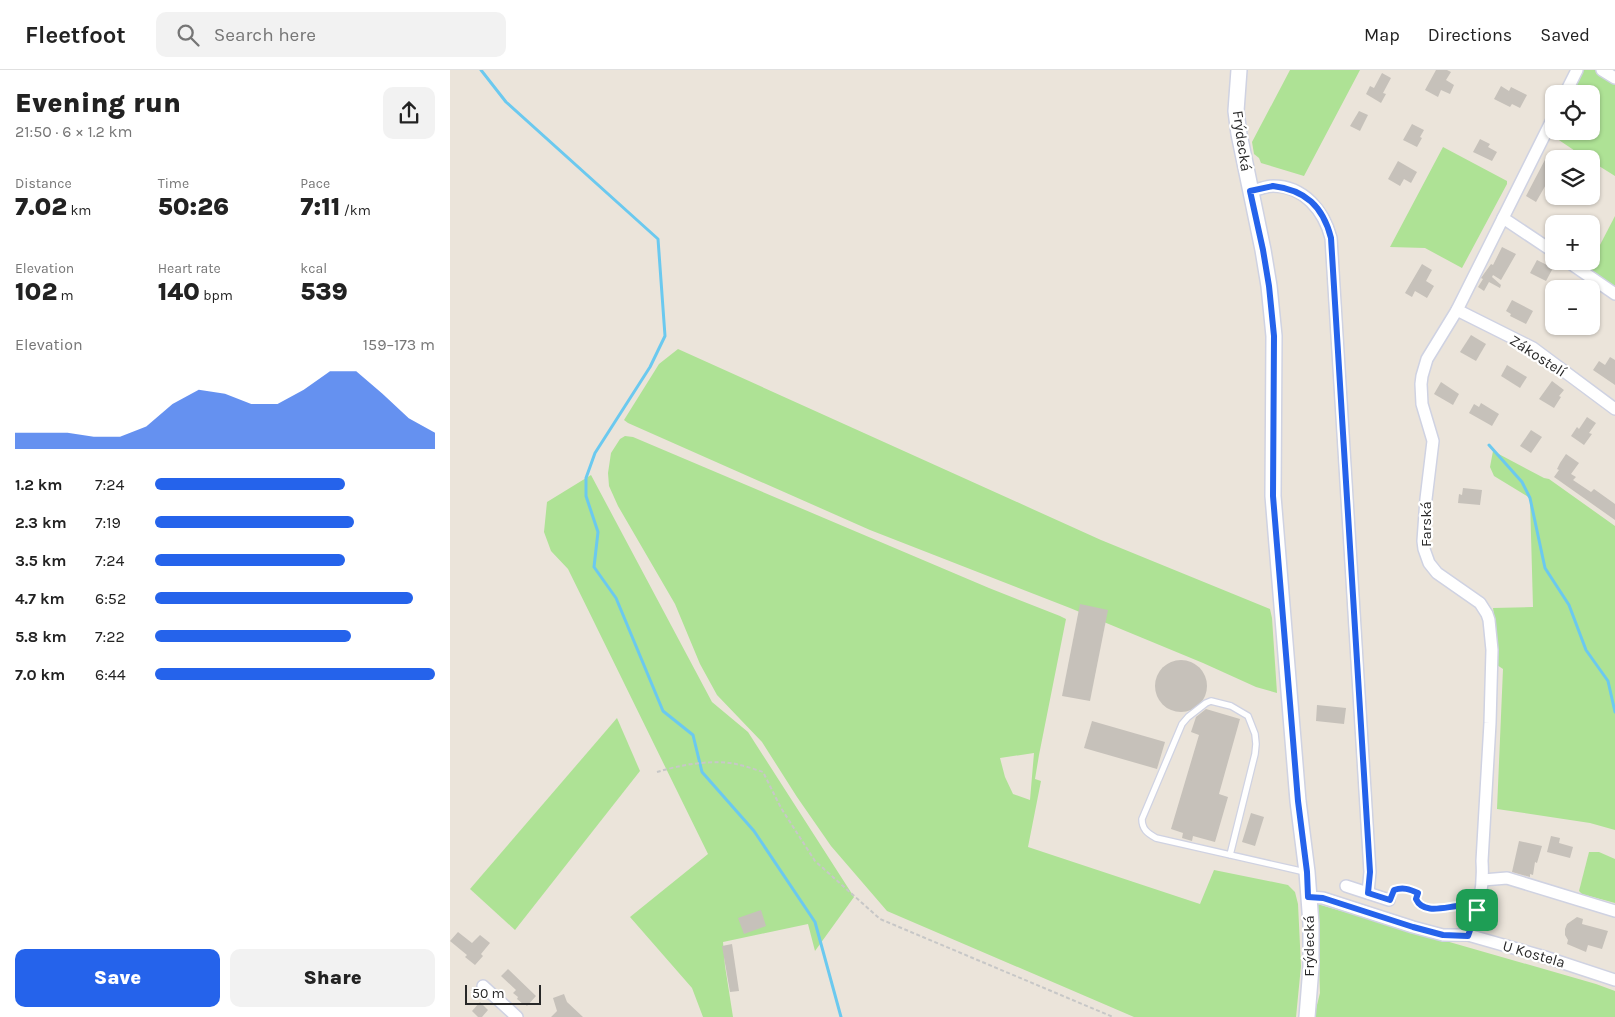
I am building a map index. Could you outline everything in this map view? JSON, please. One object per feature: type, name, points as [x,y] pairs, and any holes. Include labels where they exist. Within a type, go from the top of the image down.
[{"type":"street","name":"Frýdecká","points":[[1239,70],[1236,110],[1239,134],[1263,250],[1274,336],[1273,496],[1286,637],[1296,782],[1307,872],[1310,924],[1307,1017]]},
{"type":"street","points":[[1570,85],[1577,70]]},
{"type":"street","points":[[1602,70],[1615,78]]},
{"type":"street","name":"Farská","points":[[1468,936],[1481,898],[1483,880],[1482,861],[1492,659],[1489,620],[1480,603],[1444,578],[1433,568],[1427,558],[1423,541],[1433,440],[1422,404],[1422,376],[1428,359],[1457,310],[1545,134]]},
{"type":"street","points":[[1250,191],[1273,186],[1301,194],[1321,212],[1328,224],[1331,238],[1370,872],[1368,893]]},
{"type":"street","points":[[1503,218],[1545,246]]},
{"type":"street","points":[[1580,270],[1615,294]]},
{"type":"street","name":"Zákostelí","points":[[1457,310],[1533,348],[1615,409]]},
{"type":"street","points":[[1483,880],[1507,878],[1615,911]]},
{"type":"street","points":[[1346,886],[1390,900]]},
{"type":"street","name":"U Kostela","points":[[1308,897],[1323,898],[1443,935],[1468,936],[1545,956],[1615,980]]},
{"type":"street","points":[[483,986],[517,1017]]},
{"type":"lane","points":[[1230,855],[1255,754],[1255,734],[1248,716],[1231,706],[1211,701],[1201,706],[1182,724],[1142,819],[1142,827],[1148,834],[1156,838],[1230,855],[1307,872]]},
{"type":"path","points":[[657,772],[674,767],[715,762],[735,764],[763,772],[781,808],[815,861],[880,919],[1113,1017]]},
{"type":"path","points":[[1390,900],[1394,890],[1400,888],[1409,889],[1418,893],[1416,899],[1418,903],[1424,906],[1436,909],[1466,906],[1477,910]]},
{"type":"green space","points":[[1290,70],[1360,70],[1304,176],[1261,163],[1254,154],[1252,142]]},
{"type":"green space","points":[[1582,70],[1595,70],[1615,82],[1615,176],[1600,167],[1600,150],[1574,150],[1559,140],[1600,140],[1600,85],[1574,85]]},
{"type":"green space","points":[[1443,147],[1507,181],[1462,268],[1425,248],[1390,247]]},
{"type":"green space","points":[[1615,216],[1615,290],[1587,270],[1600,270],[1600,245]]},
{"type":"green space","points":[[678,349],[1101,540],[1270,609],[1277,693],[1256,687],[1070,608],[870,530],[628,423],[624,420],[659,364]]},
{"type":"green space","points":[[625,436],[633,437],[1066,619],[1035,779],[1041,781],[1028,847],[1200,904],[1214,870],[1288,885],[1295,892],[1298,904],[1301,966],[1296,1017],[1134,1017],[887,911],[831,846],[762,742],[717,695],[700,664],[675,604],[618,506],[609,486],[608,473],[611,453],[620,439]],"holes":[[[1034,753],[1030,800],[1013,794],[1005,777],[1000,758]]]},
{"type":"green space","points":[[1493,451],[1549,479],[1615,526],[1615,830],[1590,823],[1497,809],[1503,669],[1497,665],[1496,628],[1493,608],[1533,607],[1530,498],[1494,476],[1490,467]]},
{"type":"green space","points":[[591,475],[712,702],[748,732],[854,897],[815,951],[808,924],[723,942],[733,1017],[703,1017],[692,988],[630,917],[708,854],[568,569],[551,551],[544,532],[547,502]]},
{"type":"green space","points":[[617,718],[640,771],[515,930],[470,889]]},
{"type":"green space","points":[[1589,852],[1599,852],[1615,859],[1615,903],[1582,894],[1579,891]]},
{"type":"green space","points":[[1317,904],[1615,991],[1615,1017],[1314,1017],[1320,993]]},
{"type":"building","points":[[1436,70],[1451,72],[1446,80],[1454,85],[1450,94],[1441,90],[1438,97],[1425,90]]},
{"type":"building","points":[[1382,73],[1391,78],[1383,93],[1386,94],[1381,103],[1366,94],[1370,86],[1374,88]]},
{"type":"building","points":[[1501,86],[1509,91],[1511,87],[1527,95],[1520,108],[1512,104],[1510,107],[1494,99]]},
{"type":"building","points":[[1359,111],[1368,115],[1360,131],[1350,126]]},
{"type":"building","points":[[1412,124],[1424,130],[1417,147],[1403,140]]},
{"type":"building","points":[[1480,139],[1490,144],[1488,147],[1497,152],[1492,161],[1473,152]]},
{"type":"building","points":[[1545,160],[1545,186],[1536,202],[1526,196]]},
{"type":"building","points":[[1398,161],[1417,172],[1411,183],[1404,179],[1400,186],[1388,179]]},
{"type":"building","points":[[1502,247],[1516,254],[1501,280],[1493,275],[1492,277],[1501,285],[1500,288],[1489,282],[1484,291],[1478,287],[1483,279],[1481,278],[1491,264],[1493,265]]},
{"type":"building","points":[[1537,260],[1545,264],[1545,270],[1552,270],[1545,280],[1530,273]]},
{"type":"building","points":[[1422,264],[1432,270],[1426,281],[1434,286],[1427,298],[1415,291],[1412,297],[1405,293]]},
{"type":"building","points":[[1512,300],[1533,311],[1526,324],[1510,316],[1511,314],[1506,311]]},
{"type":"building","points":[[1471,335],[1486,344],[1476,361],[1460,352]]},
{"type":"building","points":[[1610,357],[1615,360],[1615,385],[1593,370],[1599,361],[1605,365]]},
{"type":"building","points":[[1507,365],[1527,377],[1520,388],[1501,376]]},
{"type":"building","points":[[1552,381],[1564,390],[1554,408],[1539,399]]},
{"type":"building","points":[[1441,382],[1459,394],[1453,405],[1434,394]]},
{"type":"building","points":[[1481,403],[1499,414],[1492,426],[1469,413],[1474,404],[1479,407]]},
{"type":"building","points":[[1587,417],[1596,423],[1589,433],[1592,434],[1584,445],[1571,436],[1577,427],[1579,429]]},
{"type":"building","points":[[1531,430],[1542,437],[1531,453],[1520,446]]},
{"type":"building","points":[[1566,454],[1579,463],[1571,474],[1576,477],[1573,480],[1591,492],[1594,489],[1615,504],[1615,520],[1554,477]]},
{"type":"building","points":[[1463,488],[1482,490],[1480,505],[1458,503],[1459,494],[1462,495]]},
{"type":"building","points":[[1080,604],[1108,610],[1090,701],[1062,696]]},
{"type":"building","points":[[1181,660],[1195,664],[1203,672],[1207,686],[1203,700],[1195,708],[1181,712],[1167,708],[1159,700],[1155,686],[1159,672],[1167,664]]},
{"type":"building","points":[[1317,705],[1346,708],[1344,724],[1316,721]]},
{"type":"building","points":[[1206,709],[1240,719],[1219,794],[1228,797],[1215,842],[1193,836],[1192,841],[1182,838],[1183,833],[1171,829],[1199,735],[1191,732],[1196,717]]},
{"type":"building","points":[[1092,721],[1165,742],[1157,769],[1084,748]]},
{"type":"building","points":[[1251,813],[1264,817],[1255,846],[1242,842]]},
{"type":"building","points":[[1551,836],[1560,838],[1559,843],[1573,847],[1570,858],[1547,852]]},
{"type":"building","points":[[1519,841],[1542,846],[1537,863],[1535,862],[1533,875],[1530,874],[1530,877],[1512,872]]},
{"type":"building","points":[[761,910],[766,926],[744,934],[738,918]]},
{"type":"building","points":[[1577,917],[1583,919],[1582,924],[1608,931],[1602,949],[1588,945],[1586,952],[1567,944],[1568,940],[1565,935],[1565,929],[1567,924]]},
{"type":"building","points":[[458,932],[472,943],[480,935],[490,943],[481,954],[483,956],[475,965],[465,957],[467,955],[450,941]]},
{"type":"building","points":[[732,944],[739,991],[730,992],[722,946]]},
{"type":"building","points":[[508,969],[536,996],[527,1006],[517,999],[518,997],[513,993],[516,990],[501,976]]},
{"type":"building","points":[[564,994],[567,1002],[583,1017],[551,1017],[557,1011],[553,998]]},
{"type":"building","points":[[480,1002],[488,1010],[482,1017],[478,1017],[472,1011]]},
{"type":"waterway","points":[[481,70],[506,102],[658,239],[665,336],[650,367],[595,453],[586,478],[586,496],[598,532],[594,567],[616,598],[663,711],[693,735],[702,772],[754,831],[815,922],[841,1017]]},
{"type":"waterway","points":[[1489,445],[1522,482],[1530,498],[1545,568],[1569,605],[1586,650],[1608,681],[1615,712]]},
{"type":"route","points":[[1273,186],[1283,187],[1301,194],[1321,212],[1328,224],[1331,238],[1370,872],[1368,893],[1390,900],[1391,893],[1394,890],[1400,888],[1409,889],[1418,893],[1416,899],[1418,903],[1424,906],[1436,909],[1466,906],[1477,910],[1468,936],[1443,935],[1323,898],[1308,897],[1307,872],[1298,801],[1273,496],[1274,336],[1269,286],[1250,191],[1273,186]]}]
